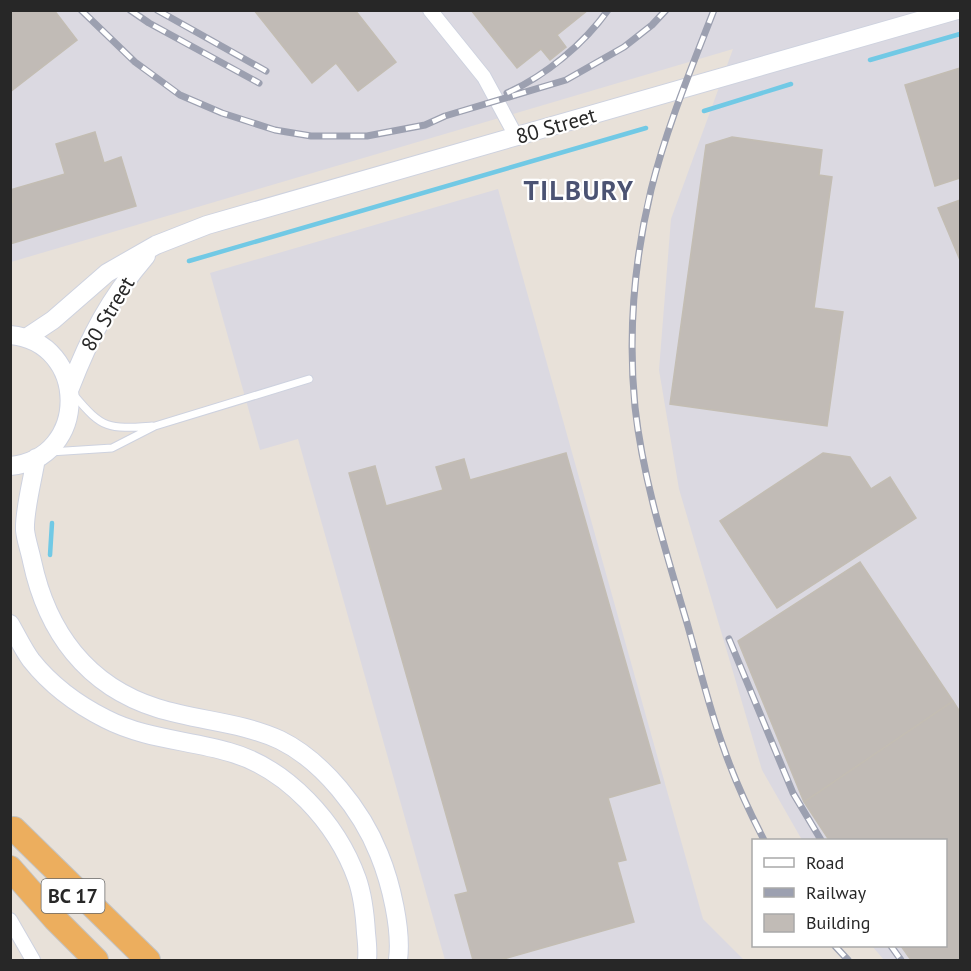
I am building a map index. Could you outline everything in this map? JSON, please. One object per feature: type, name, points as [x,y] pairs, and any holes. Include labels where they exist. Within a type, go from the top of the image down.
[{"type":"highway","name":"BC 17","points":[[12,827],[47,868],[134,960]]},
{"type":"highway","points":[[12,827],[148,960]]},
{"type":"highway","name":"BC 17","points":[[10,868],[56,920],[96,960]]},
{"type":"street","points":[[430,10],[484,77],[517,138]]},
{"type":"street","name":"80 Street","points":[[18,336],[53,320],[107,273],[156,245],[207,225],[957,10]]},
{"type":"street","name":"80 Street","points":[[70,389],[104,311],[123,282],[156,245]]},
{"type":"street","points":[[10,466],[41,455],[61,435],[68,421],[71,403],[70,389],[64,371],[54,357],[43,346],[18,336]]},
{"type":"street","points":[[41,455],[25,529],[45,607],[63,640],[89,671],[122,694],[158,708],[240,726],[281,741],[313,762],[345,796],[371,835],[387,873],[396,914],[398,960]]},
{"type":"street","points":[[10,624],[31,659],[63,692],[106,719],[148,736],[229,752],[262,765],[293,786],[318,813],[342,846],[358,880],[365,919],[367,960]]},
{"type":"street","points":[[10,921],[33,960]]},
{"type":"lane","points":[[41,455],[112,448],[155,426],[309,379]]},
{"type":"lane","points":[[70,389],[92,417],[116,428],[155,426]]},
{"type":"shaded area","points":[[11,11],[960,11],[960,960],[884,960],[873,947],[947,947],[947,839],[801,839],[762,770],[679,489],[659,370],[671,219],[733,49],[11,262]]},
{"type":"shaded area","points":[[498,189],[703,919],[744,960],[445,960],[298,439],[260,450],[210,273]]},
{"type":"building","points":[[14,10],[54,10],[77,40],[10,92],[10,13]]},
{"type":"building","points":[[254,10],[355,10],[396,62],[358,91],[336,63],[312,83]]},
{"type":"building","points":[[471,10],[588,10],[557,35],[566,47],[550,60],[541,49],[517,68]]},
{"type":"building","points":[[960,68],[960,178],[935,186],[905,85]]},
{"type":"building","points":[[95,132],[104,163],[121,157],[136,206],[10,244],[10,202],[13,202],[10,190],[65,174],[56,144]]},
{"type":"building","points":[[732,137],[822,150],[819,175],[832,177],[814,308],[843,312],[827,426],[670,404],[706,145]]},
{"type":"building","points":[[960,200],[960,260],[938,208]]},
{"type":"building","points":[[566,453],[660,783],[608,798],[626,860],[617,862],[634,922],[500,960],[473,960],[455,895],[468,892],[349,473],[375,466],[386,506],[443,490],[436,467],[464,459],[470,480]]},
{"type":"building","points":[[823,453],[850,457],[871,489],[890,477],[916,518],[777,608],[720,521]]},
{"type":"building","points":[[860,562],[953,701],[804,802],[738,641]]},
{"type":"building","points":[[953,701],[960,712],[960,960],[911,960],[902,947],[947,947],[947,839],[828,839],[804,802]]},
{"type":"waterway","points":[[870,60],[960,34]]},
{"type":"waterway","points":[[704,111],[791,84]]},
{"type":"waterway","points":[[189,261],[646,128]]},
{"type":"waterway","points":[[50,555],[52,523]]},
{"type":"railway","points":[[81,10],[135,62],[180,95],[222,113],[275,130],[311,136],[367,136],[425,125],[445,116],[566,80],[624,47],[652,25],[666,10]]},
{"type":"railway","points":[[130,10],[149,23],[259,83]]},
{"type":"railway","points":[[157,10],[266,71]]},
{"type":"railway","points":[[507,93],[535,78],[563,58],[576,47],[608,10]]},
{"type":"railway","points":[[714,10],[671,122],[645,217],[634,298],[633,380],[644,462],[663,543],[728,761],[764,839]]},
{"type":"railway","points":[[729,639],[793,793],[820,839]]},
{"type":"railway","points":[[836,947],[848,960]]},
{"type":"railway","points":[[892,947],[901,960]]},
{"type":"district","name":"TILBURY","points":[[579,191]]}]
